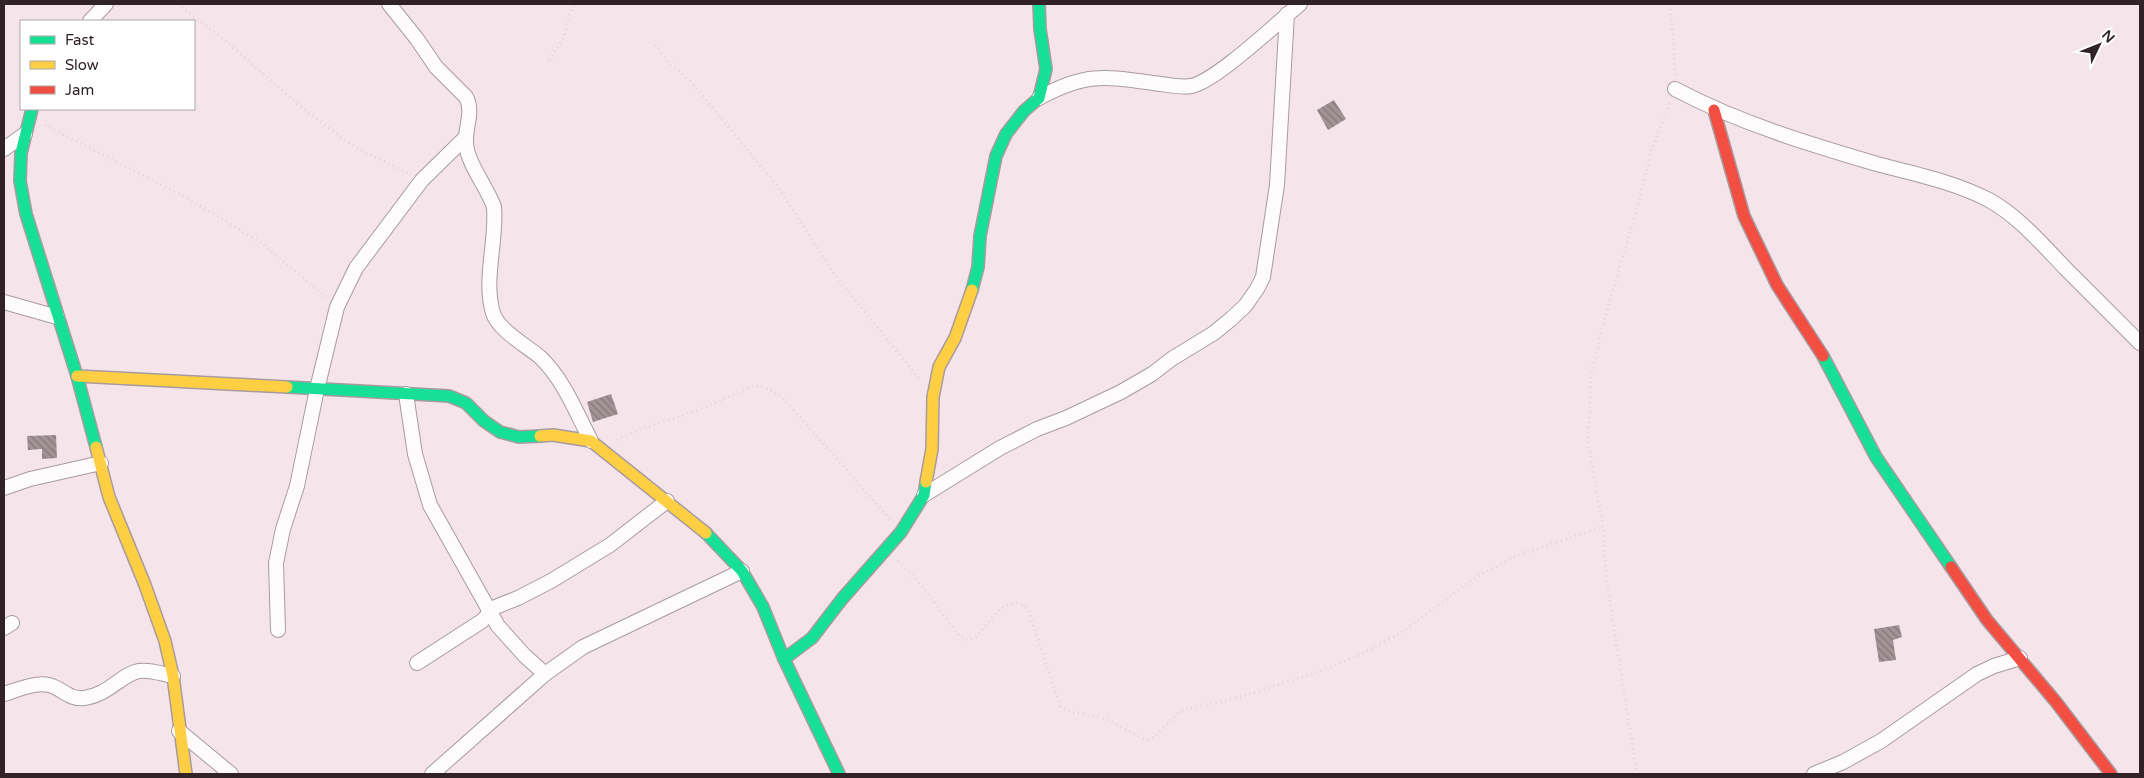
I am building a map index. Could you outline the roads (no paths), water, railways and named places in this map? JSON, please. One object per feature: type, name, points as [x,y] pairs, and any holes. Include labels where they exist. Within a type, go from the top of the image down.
[{"type":"street","points":[[91,20],[106,4]]},
{"type":"street","points":[[389,4],[436,66],[466,97],[470,108],[466,137],[467,150],[490,195],[494,207],[489,292],[494,315],[508,332],[540,358],[554,374],[564,388],[591,441],[705,531],[742,571],[763,607],[784,659],[839,774]]},
{"type":"street","points":[[1039,4],[1040,29],[1046,69],[1039,98]]},
{"type":"street","points":[[784,659],[812,638],[842,599],[901,532],[924,495],[932,449],[933,396],[939,367],[955,338],[970,300],[978,267],[980,236],[996,156],[1006,134],[1024,111],[1039,98],[1060,86],[1084,78],[1116,77],[1191,86],[1222,69],[1300,4]]},
{"type":"street","points":[[924,495],[1015,440],[1121,392],[1152,374],[1173,358],[1214,334],[1245,306],[1258,289],[1263,277],[1277,184],[1288,14]]},
{"type":"street","points":[[1675,90],[1714,110],[1877,164],[1929,177],[1968,190],[1990,201],[2016,219],[2140,343]]},
{"type":"street","points":[[1714,110],[1744,216],[1777,285],[1822,353],[1876,457],[1987,620],[2020,658],[2112,774]]},
{"type":"street","points":[[30,113],[21,152],[20,181],[26,214],[77,376],[109,497],[157,616],[173,676],[186,774]]},
{"type":"street","points":[[4,149],[25,134]]},
{"type":"street","points":[[278,630],[276,563],[283,529],[297,486],[317,389],[337,307],[356,268],[422,180],[466,137]]},
{"type":"street","points":[[4,302],[57,317]]},
{"type":"street","points":[[77,376],[428,394],[458,398],[500,432],[519,437],[553,435],[591,441]]},
{"type":"street","points":[[406,394],[415,454],[430,505],[498,626],[525,656],[545,674]]},
{"type":"street","points":[[4,488],[30,479],[101,463]]},
{"type":"street","points":[[417,663],[489,612],[551,581],[610,545],[666,501]]},
{"type":"street","points":[[432,774],[545,674],[583,647],[742,571]]},
{"type":"street","points":[[1814,774],[1844,762],[1881,741],[1977,674],[1994,666],[2020,658]]},
{"type":"street","points":[[4,694],[43,684],[56,688],[68,696],[81,699],[97,696],[132,673],[139,671],[150,671],[173,676]]},
{"type":"street","points":[[179,731],[231,774]]}]
